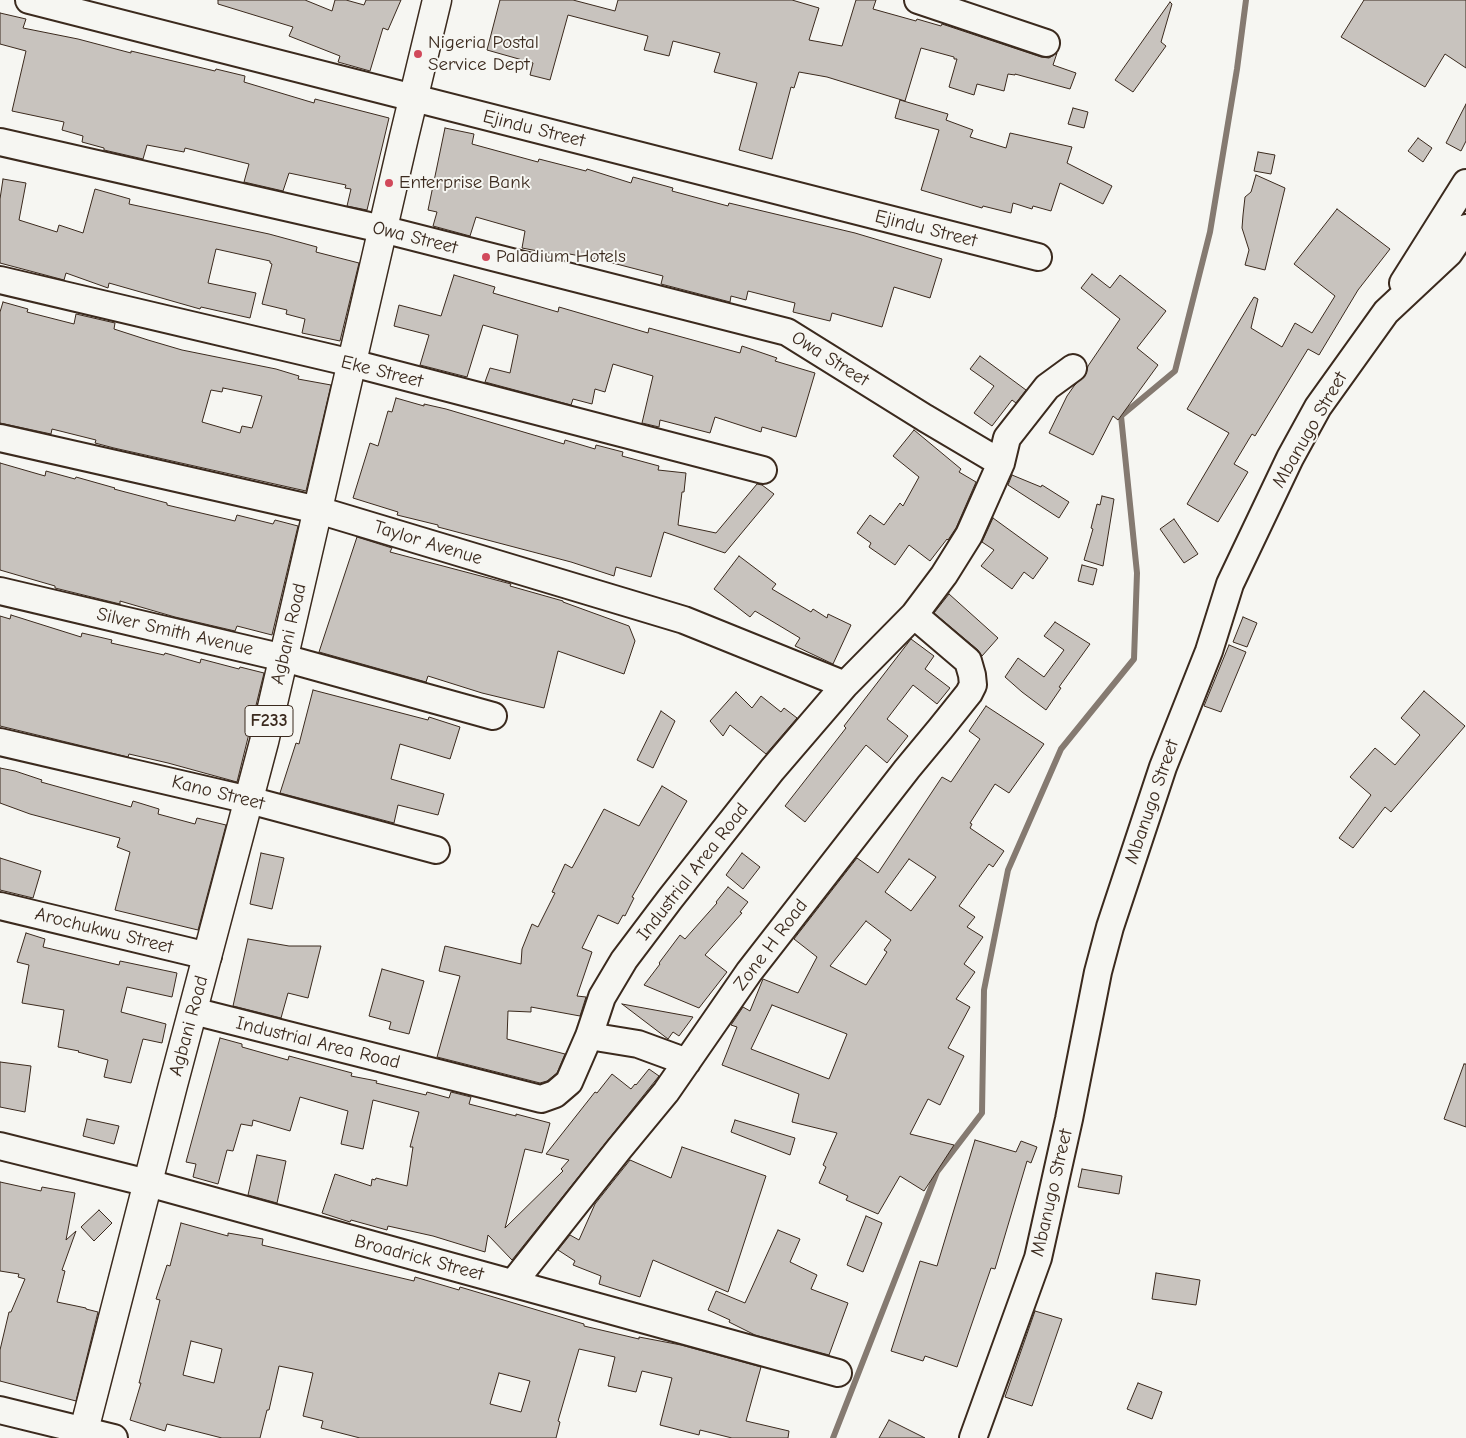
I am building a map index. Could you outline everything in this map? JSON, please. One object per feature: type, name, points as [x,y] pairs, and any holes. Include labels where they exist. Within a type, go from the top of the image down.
[{"type":"main road","name":"Agbani Road","points":[[83,1434],[249,800],[284,658],[382,229],[437,0]]},
{"type":"street","name":"Ejindu Street","points":[[29,0],[1038,257]]},
{"type":"street","points":[[918,0],[1046,43]]},
{"type":"street","name":"Owa Street","points":[[0,142],[382,229],[787,332],[1001,463]]},
{"type":"street","points":[[1386,312],[1466,183]]},
{"type":"street","name":"Mbanugo Street","points":[[973,1438],[1038,1258],[1069,1119],[1098,972],[1110,928],[1163,768],[1208,651],[1230,584],[1290,458],[1318,407],[1386,312],[1448,253],[1465,231]]},
{"type":"street","name":"Eke Street","points":[[0,280],[352,363],[763,470]]},
{"type":"street","name":"Industrial Area Road","points":[[193,1011],[541,1099],[555,1094],[570,1082],[589,1036],[602,997],[624,960],[766,778],[845,685],[914,615],[944,575],[969,535],[1001,463],[1007,438],[1047,387],[1073,368]]},
{"type":"street","name":"Taylor Avenue","points":[[0,438],[318,510],[684,620],[845,685]]},
{"type":"street","name":"Silver Smith Avenue","points":[[0,591],[284,658],[493,716]]},
{"type":"street","name":"Zone H Road","points":[[513,1283],[666,1092],[749,972],[907,768],[969,693],[973,685],[968,661],[914,615]]},
{"type":"street","name":"Kano Street","points":[[0,742],[249,800],[436,850]]},
{"type":"street","name":"Arochukwu Street","points":[[0,906],[208,956]]},
{"type":"street","points":[[589,1036],[638,1044],[687,1062]]},
{"type":"street","name":"Broadrick Street","points":[[0,1146],[148,1183],[838,1373]]},
{"type":"street","points":[[0,1410],[83,1434],[114,1438]]},
{"type":"building","points":[[218,0],[305,0],[332,11],[335,0],[346,0],[364,5],[366,0],[401,0],[388,30],[383,28],[370,71],[338,62],[340,56],[289,36],[293,27],[218,4]]},
{"type":"building","points":[[500,0],[573,0],[615,11],[618,0],[792,0],[819,8],[809,40],[842,46],[856,0],[876,0],[873,9],[916,21],[917,19],[941,26],[942,24],[1041,57],[1049,58],[1057,53],[1053,65],[1076,73],[1070,89],[1015,74],[1008,74],[1004,91],[977,84],[974,95],[949,87],[957,59],[921,48],[905,101],[827,77],[799,72],[794,88],[791,87],[772,159],[739,150],[757,83],[714,72],[720,53],[673,41],[669,56],[644,50],[648,36],[568,15],[550,80],[530,75],[533,63],[487,50]]},
{"type":"building","points":[[1364,0],[1466,0],[1466,68],[1445,54],[1425,87],[1341,37]]},
{"type":"building","points":[[1170,2],[1172,4],[1161,42],[1166,46],[1133,92],[1115,80]]},
{"type":"building","points":[[0,13],[26,19],[23,28],[78,39],[131,53],[131,51],[215,71],[216,69],[245,76],[244,82],[314,103],[315,99],[389,118],[367,210],[347,206],[351,189],[345,188],[346,185],[289,173],[283,191],[244,182],[249,164],[185,148],[184,152],[147,145],[143,159],[104,150],[104,148],[82,142],[83,136],[62,130],[64,122],[12,111],[26,51],[0,44]]},
{"type":"building","points":[[900,100],[948,114],[946,120],[973,130],[970,137],[1006,148],[1010,133],[1072,147],[1067,163],[1112,186],[1103,204],[1060,183],[1051,211],[1033,206],[1032,209],[1013,203],[1011,213],[983,206],[982,208],[921,190],[939,130],[895,118]]},
{"type":"building","points":[[1466,104],[1466,141],[1461,151],[1446,143]]},
{"type":"building","points":[[1073,108],[1088,112],[1084,128],[1068,124]]},
{"type":"building","points":[[445,128],[474,134],[472,144],[538,162],[539,159],[586,171],[587,169],[631,183],[633,177],[673,188],[672,191],[728,206],[729,203],[855,233],[942,259],[930,298],[894,287],[882,327],[832,313],[830,321],[793,312],[795,303],[748,291],[746,300],[731,296],[730,302],[661,284],[663,276],[601,260],[559,252],[559,255],[522,248],[525,231],[476,217],[470,236],[433,226],[437,212],[428,210]]},
{"type":"building","points":[[1418,138],[1432,148],[1423,162],[1408,151]]},
{"type":"building","points":[[1258,152],[1275,155],[1271,174],[1254,171]]},
{"type":"building","points":[[1256,175],[1285,188],[1265,270],[1245,265],[1249,250],[1242,228],[1245,197],[1251,192]]},
{"type":"building","points":[[3,179],[26,183],[19,220],[57,232],[59,225],[83,233],[95,189],[130,199],[129,204],[269,234],[317,247],[316,252],[359,263],[340,341],[302,333],[305,319],[286,314],[287,310],[262,304],[272,264],[270,261],[216,249],[208,283],[256,293],[250,318],[201,307],[200,309],[109,283],[108,288],[66,273],[64,280],[0,263],[0,199]]},
{"type":"building","points":[[1337,209],[1390,249],[1358,290],[1319,355],[1308,349],[1255,436],[1252,434],[1234,464],[1248,472],[1218,522],[1187,504],[1229,433],[1187,409],[1254,297],[1258,299],[1251,328],[1282,347],[1295,323],[1312,333],[1335,296],[1294,264]]},
{"type":"building","points":[[1092,274],[1110,288],[1120,275],[1166,311],[1137,348],[1158,365],[1118,420],[1113,416],[1093,455],[1049,433],[1067,396],[1086,374],[1088,366],[1120,319],[1081,288]]},
{"type":"building","points":[[454,275],[495,287],[493,293],[558,312],[559,307],[648,333],[649,328],[740,353],[742,346],[777,358],[775,361],[815,373],[796,437],[762,427],[761,432],[715,417],[710,433],[660,420],[659,427],[642,423],[653,376],[613,364],[605,392],[595,389],[592,404],[573,399],[571,405],[485,382],[490,368],[510,373],[518,335],[483,325],[467,377],[420,365],[429,335],[394,326],[399,305],[441,316]]},
{"type":"building","points":[[3,302],[28,309],[27,312],[74,324],[76,314],[115,323],[114,329],[182,350],[276,369],[299,376],[298,379],[331,385],[306,491],[114,448],[95,443],[96,440],[52,429],[51,434],[0,423],[0,312]],"holes":[[[223,388],[262,396],[252,428],[242,426],[240,433],[202,422],[211,390],[222,392]]]},
{"type":"building","points":[[980,356],[1026,390],[1016,403],[1012,400],[992,426],[974,413],[994,386],[970,369]]},
{"type":"building","points":[[396,398],[424,406],[424,404],[446,409],[564,444],[565,440],[595,449],[596,445],[623,452],[622,456],[659,466],[658,470],[686,473],[678,525],[716,533],[757,484],[762,485],[774,494],[725,553],[664,532],[651,577],[616,567],[614,576],[571,562],[397,515],[398,512],[353,498],[370,443],[378,446],[388,411],[392,412]]},
{"type":"building","points":[[914,430],[961,469],[959,472],[976,482],[956,528],[930,561],[909,545],[895,565],[869,547],[871,543],[857,533],[870,515],[884,525],[900,503],[903,506],[919,477],[893,456]]},
{"type":"building","points":[[0,463],[45,476],[46,471],[75,479],[76,477],[167,503],[167,505],[235,521],[237,515],[273,524],[275,520],[298,526],[272,635],[237,626],[235,631],[175,617],[120,601],[120,604],[55,588],[55,586],[0,570]]},
{"type":"building","points":[[1012,475],[1041,487],[1042,485],[1069,502],[1059,518],[1008,485]]},
{"type":"building","points":[[1102,496],[1114,499],[1103,566],[1084,560],[1093,529],[1091,528],[1097,504],[1100,505]]},
{"type":"building","points":[[993,518],[1048,558],[1033,579],[1024,572],[1012,589],[981,566],[994,550],[982,542]]},
{"type":"building","points":[[1174,519],[1198,554],[1184,563],[1160,529]]},
{"type":"building","points":[[357,537],[392,548],[390,552],[511,584],[510,586],[563,601],[629,626],[635,641],[624,674],[558,651],[544,708],[482,693],[428,676],[426,682],[319,652]]},
{"type":"building","points":[[739,556],[776,584],[772,589],[811,612],[813,609],[827,618],[828,614],[851,625],[833,664],[795,646],[800,638],[755,611],[750,617],[714,589]]},
{"type":"building","points":[[1082,565],[1097,569],[1093,585],[1078,581]]},
{"type":"building","points":[[949,594],[998,638],[982,656],[978,650],[934,613]]},
{"type":"building","points":[[11,615],[81,637],[82,633],[112,640],[111,643],[164,655],[165,653],[200,663],[201,659],[239,669],[240,667],[264,673],[237,782],[168,763],[129,754],[128,757],[0,726],[0,616],[10,619]]},
{"type":"building","points":[[1243,617],[1257,623],[1247,647],[1233,642]]},
{"type":"building","points":[[1055,622],[1090,644],[1059,687],[1061,688],[1046,710],[1005,677],[1018,658],[1044,677],[1064,650],[1044,636]]},
{"type":"building","points":[[911,639],[934,656],[925,669],[950,688],[937,704],[913,685],[887,719],[908,736],[887,763],[866,745],[805,822],[785,806],[846,728],[844,726]]},
{"type":"building","points":[[1229,645],[1246,652],[1221,712],[1204,706]]},
{"type":"building","points":[[313,690],[428,720],[429,717],[460,727],[450,759],[400,744],[391,779],[444,794],[438,815],[398,805],[394,823],[280,793],[296,743],[299,744]]},
{"type":"building","points":[[1424,691],[1465,726],[1391,812],[1385,807],[1353,848],[1339,838],[1371,795],[1350,777],[1375,748],[1395,765],[1420,735],[1401,718]]},
{"type":"building","points":[[736,692],[752,708],[761,696],[781,712],[784,708],[797,718],[766,754],[730,725],[723,736],[710,721]]},
{"type":"building","points":[[986,706],[1044,744],[1009,793],[995,784],[970,823],[972,824],[970,828],[1004,851],[993,867],[989,864],[959,906],[975,917],[967,927],[983,937],[964,964],[975,972],[956,999],[970,1007],[948,1048],[964,1056],[940,1105],[928,1099],[910,1134],[954,1145],[924,1191],[900,1176],[878,1214],[846,1200],[848,1196],[819,1183],[826,1167],[823,1165],[837,1133],[792,1122],[799,1094],[722,1065],[737,1027],[731,1025],[743,1007],[750,1011],[763,979],[798,993],[817,957],[794,939],[857,858],[878,873],[942,777],[951,782],[980,739],[969,731]],"holes":[[[909,859],[936,877],[911,911],[885,892]],[[866,921],[891,940],[884,950],[887,952],[866,985],[830,966]],[[772,1005],[847,1034],[829,1079],[751,1049]]]},
{"type":"building","points":[[661,711],[675,721],[653,768],[637,760]]},
{"type":"building","points":[[0,768],[42,780],[41,782],[131,807],[133,801],[159,809],[158,814],[195,824],[197,818],[226,825],[198,930],[115,910],[130,852],[117,847],[120,838],[30,814],[0,803]]},
{"type":"building","points":[[662,786],[687,801],[632,897],[634,898],[625,916],[623,915],[618,924],[598,915],[582,948],[592,952],[577,996],[586,997],[580,1016],[531,1007],[531,1012],[508,1011],[507,1039],[565,1054],[557,1073],[547,1081],[540,1083],[437,1057],[460,976],[439,971],[445,946],[521,964],[522,949],[532,924],[538,927],[555,893],[552,892],[565,864],[572,868],[604,809],[639,826]]},
{"type":"building","points":[[261,853],[284,858],[272,909],[250,904]]},
{"type":"building","points":[[742,853],[760,867],[743,889],[726,875]]},
{"type":"building","points":[[0,858],[41,871],[33,898],[0,890]]},
{"type":"building","points":[[728,887],[748,902],[740,912],[742,913],[705,955],[727,972],[699,1008],[644,985],[680,935],[685,939],[717,903]]},
{"type":"building","points":[[26,933],[45,939],[43,947],[119,965],[120,961],[177,973],[172,997],[127,987],[121,1012],[166,1024],[162,1043],[143,1039],[131,1083],[104,1077],[108,1060],[58,1047],[64,1010],[22,1003],[29,965],[17,962]]},
{"type":"building","points":[[248,939],[289,946],[321,946],[308,998],[288,993],[281,1018],[233,1006]]},
{"type":"building","points":[[382,969],[424,981],[409,1034],[389,1029],[391,1022],[369,1016]]},
{"type":"building","points":[[622,1004],[693,1017],[679,1036],[673,1032],[668,1039]]},
{"type":"building","points":[[220,1038],[242,1044],[242,1047],[288,1060],[289,1056],[352,1073],[351,1076],[377,1081],[376,1083],[426,1095],[427,1092],[449,1098],[451,1092],[471,1097],[469,1104],[550,1123],[542,1153],[525,1149],[505,1228],[563,1171],[561,1169],[569,1160],[546,1154],[595,1092],[597,1093],[612,1074],[631,1089],[649,1069],[659,1076],[512,1260],[488,1235],[485,1252],[433,1236],[388,1226],[387,1230],[351,1220],[350,1222],[322,1213],[335,1174],[371,1186],[372,1179],[375,1180],[376,1178],[407,1186],[413,1147],[410,1147],[419,1112],[373,1100],[363,1149],[341,1144],[348,1111],[300,1097],[290,1131],[253,1120],[252,1126],[241,1124],[233,1151],[227,1150],[218,1184],[193,1177],[196,1164],[186,1162]]},
{"type":"building","points":[[0,1062],[31,1066],[25,1112],[0,1107]]},
{"type":"building","points":[[1464,1064],[1466,1064],[1466,1127],[1444,1119]]},
{"type":"building","points":[[87,1119],[119,1126],[114,1144],[83,1136]]},
{"type":"building","points":[[735,1120],[795,1138],[790,1155],[731,1132]]},
{"type":"building","points":[[975,1140],[1016,1152],[1021,1141],[1037,1147],[1031,1163],[1027,1161],[995,1269],[991,1268],[957,1367],[925,1356],[923,1361],[891,1351],[920,1261],[937,1266]]},
{"type":"building","points":[[682,1147],[766,1176],[728,1292],[653,1260],[640,1297],[599,1284],[601,1276],[573,1265],[575,1261],[558,1250],[570,1235],[579,1240],[595,1204],[630,1160],[671,1178]]},
{"type":"building","points":[[257,1155],[286,1161],[277,1203],[248,1195]]},
{"type":"building","points":[[1082,1169],[1122,1176],[1119,1194],[1078,1187]]},
{"type":"building","points":[[0,1182],[41,1191],[42,1187],[75,1193],[66,1240],[76,1231],[62,1270],[65,1271],[57,1302],[98,1312],[76,1401],[0,1381],[0,1350],[9,1312],[11,1312],[25,1279],[18,1277],[19,1274],[0,1271]]},
{"type":"building","points":[[99,1210],[112,1223],[94,1241],[81,1227]]},
{"type":"building","points":[[866,1216],[882,1223],[863,1272],[847,1265]]},
{"type":"building","points":[[181,1223],[228,1236],[228,1233],[263,1239],[262,1245],[414,1281],[415,1277],[459,1290],[460,1287],[584,1324],[584,1326],[639,1339],[639,1337],[681,1345],[761,1367],[746,1421],[789,1431],[788,1438],[732,1438],[700,1430],[699,1435],[660,1425],[672,1378],[642,1371],[636,1392],[608,1386],[615,1357],[579,1349],[558,1421],[560,1422],[556,1438],[360,1438],[321,1428],[323,1421],[303,1416],[313,1373],[279,1366],[269,1410],[267,1410],[260,1438],[222,1438],[167,1424],[165,1431],[130,1420],[141,1383],[139,1383],[160,1300],[156,1299],[167,1265],[170,1266]],"holes":[[[191,1341],[222,1349],[214,1383],[183,1375]],[[499,1373],[530,1381],[521,1412],[490,1404]]]},
{"type":"building","points":[[778,1230],[800,1239],[790,1262],[817,1275],[811,1289],[848,1303],[829,1355],[755,1335],[729,1322],[730,1320],[708,1310],[716,1291],[745,1303]]},
{"type":"building","points":[[1156,1273],[1200,1280],[1196,1305],[1152,1299]]},
{"type":"building","points":[[1035,1311],[1062,1319],[1032,1406],[1005,1397]]},
{"type":"building","points":[[1138,1383],[1162,1392],[1152,1419],[1127,1409]]},
{"type":"building","points":[[889,1420],[925,1438],[879,1438]]},
{"type":"waterway","points":[[833,1438],[937,1172],[982,1113],[984,990],[1008,870],[1061,749],[1134,659],[1137,573],[1121,416],[1175,371],[1210,232],[1237,69],[1246,0]]},
{"type":"place","name":"Nigeria Postal Service Dept","points":[[418,54]]},
{"type":"place","name":"Enterprise Bank","points":[[389,183]]},
{"type":"place","name":"Paladium Hotels","points":[[486,257]]}]
